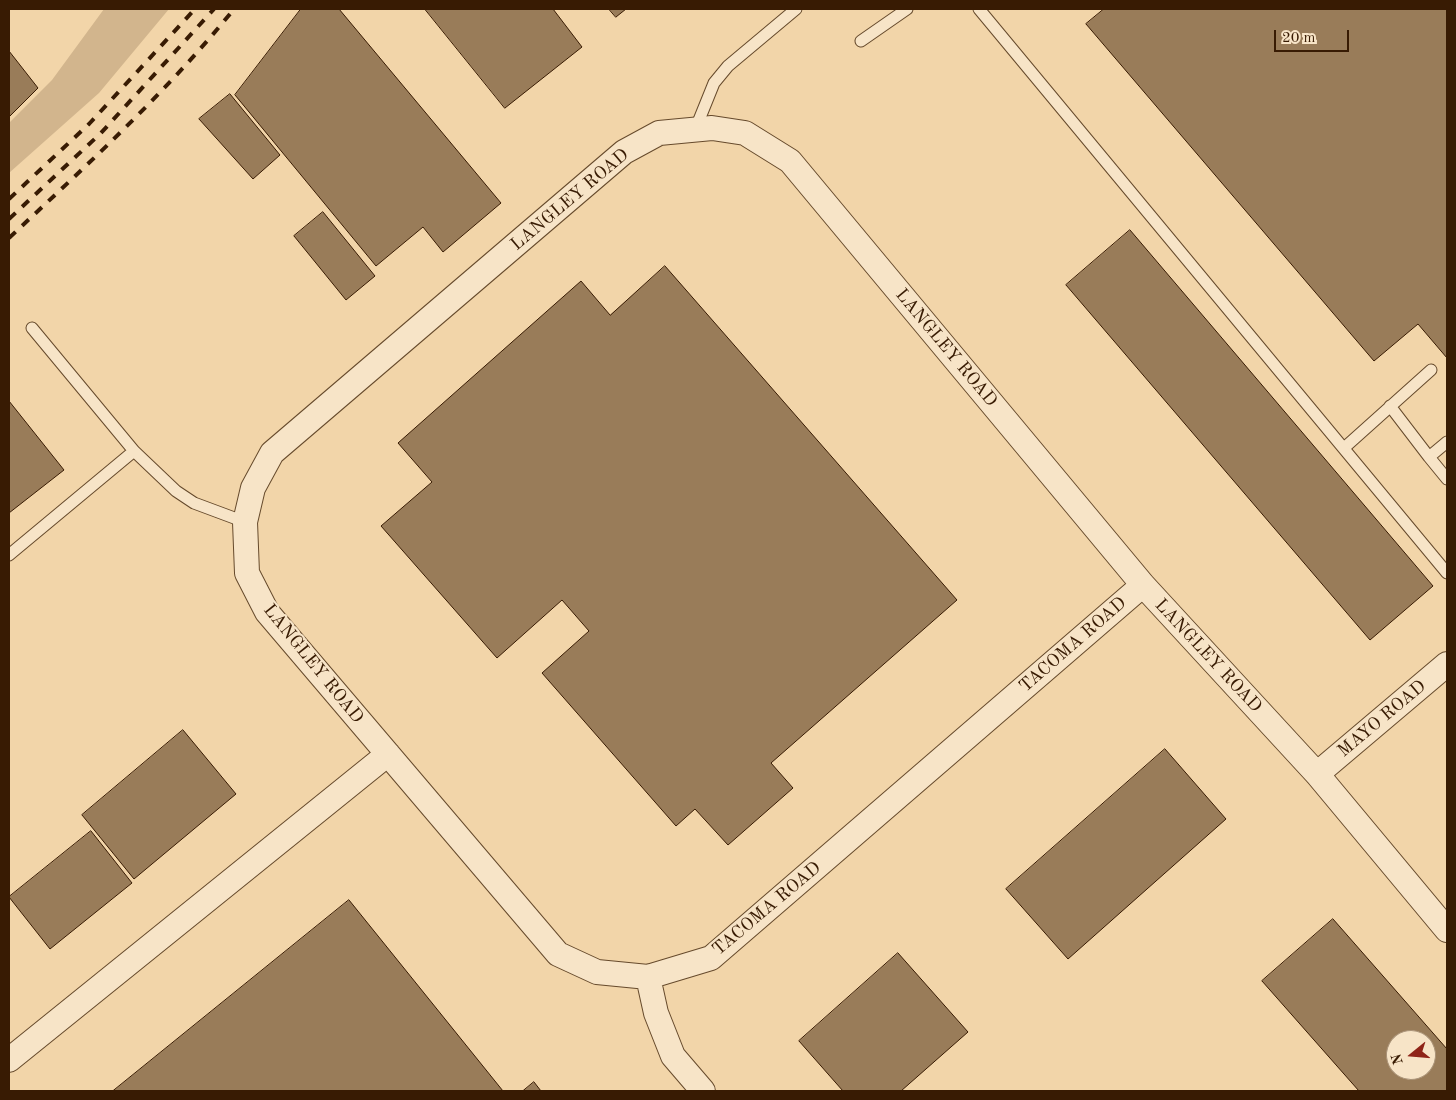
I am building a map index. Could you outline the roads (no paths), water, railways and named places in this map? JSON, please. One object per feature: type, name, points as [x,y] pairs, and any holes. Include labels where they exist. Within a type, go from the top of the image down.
[{"type":"street","name":"LANGLEY ROAD","points":[[388,754],[267,612],[246,574],[245,522],[253,488],[272,453],[624,152],[659,133],[712,128],[745,133],[790,161],[1143,585],[1318,774],[1447,930]]},
{"type":"street","name":"TACOMA ROAD","points":[[388,754],[558,954],[597,972],[648,977],[711,958],[1143,585]]},
{"type":"street","name":"MAYO ROAD","points":[[1318,774],[1447,664]]},
{"type":"street","points":[[9,1060],[388,754]]},
{"type":"street","points":[[648,977],[656,1013],[673,1056],[703,1091]]},
{"type":"lane","points":[[695,130],[714,83],[728,66],[796,9]]},
{"type":"lane","points":[[861,40],[907,9]]},
{"type":"lane","points":[[979,9],[1447,573]]},
{"type":"lane","points":[[32,328],[134,451],[176,491],[194,503],[245,522]]},
{"type":"lane","points":[[1344,448],[1432,370]]},
{"type":"lane","points":[[1390,406],[1447,479]]},
{"type":"lane","points":[[1429,457],[1447,442]]},
{"type":"lane","points":[[9,555],[134,451]]},
{"type":"railway","points":[[9,199],[89,124],[195,9]]},
{"type":"railway","points":[[9,219],[101,133],[214,9]]},
{"type":"railway","points":[[9,238],[97,156],[181,70],[234,9]]}]
